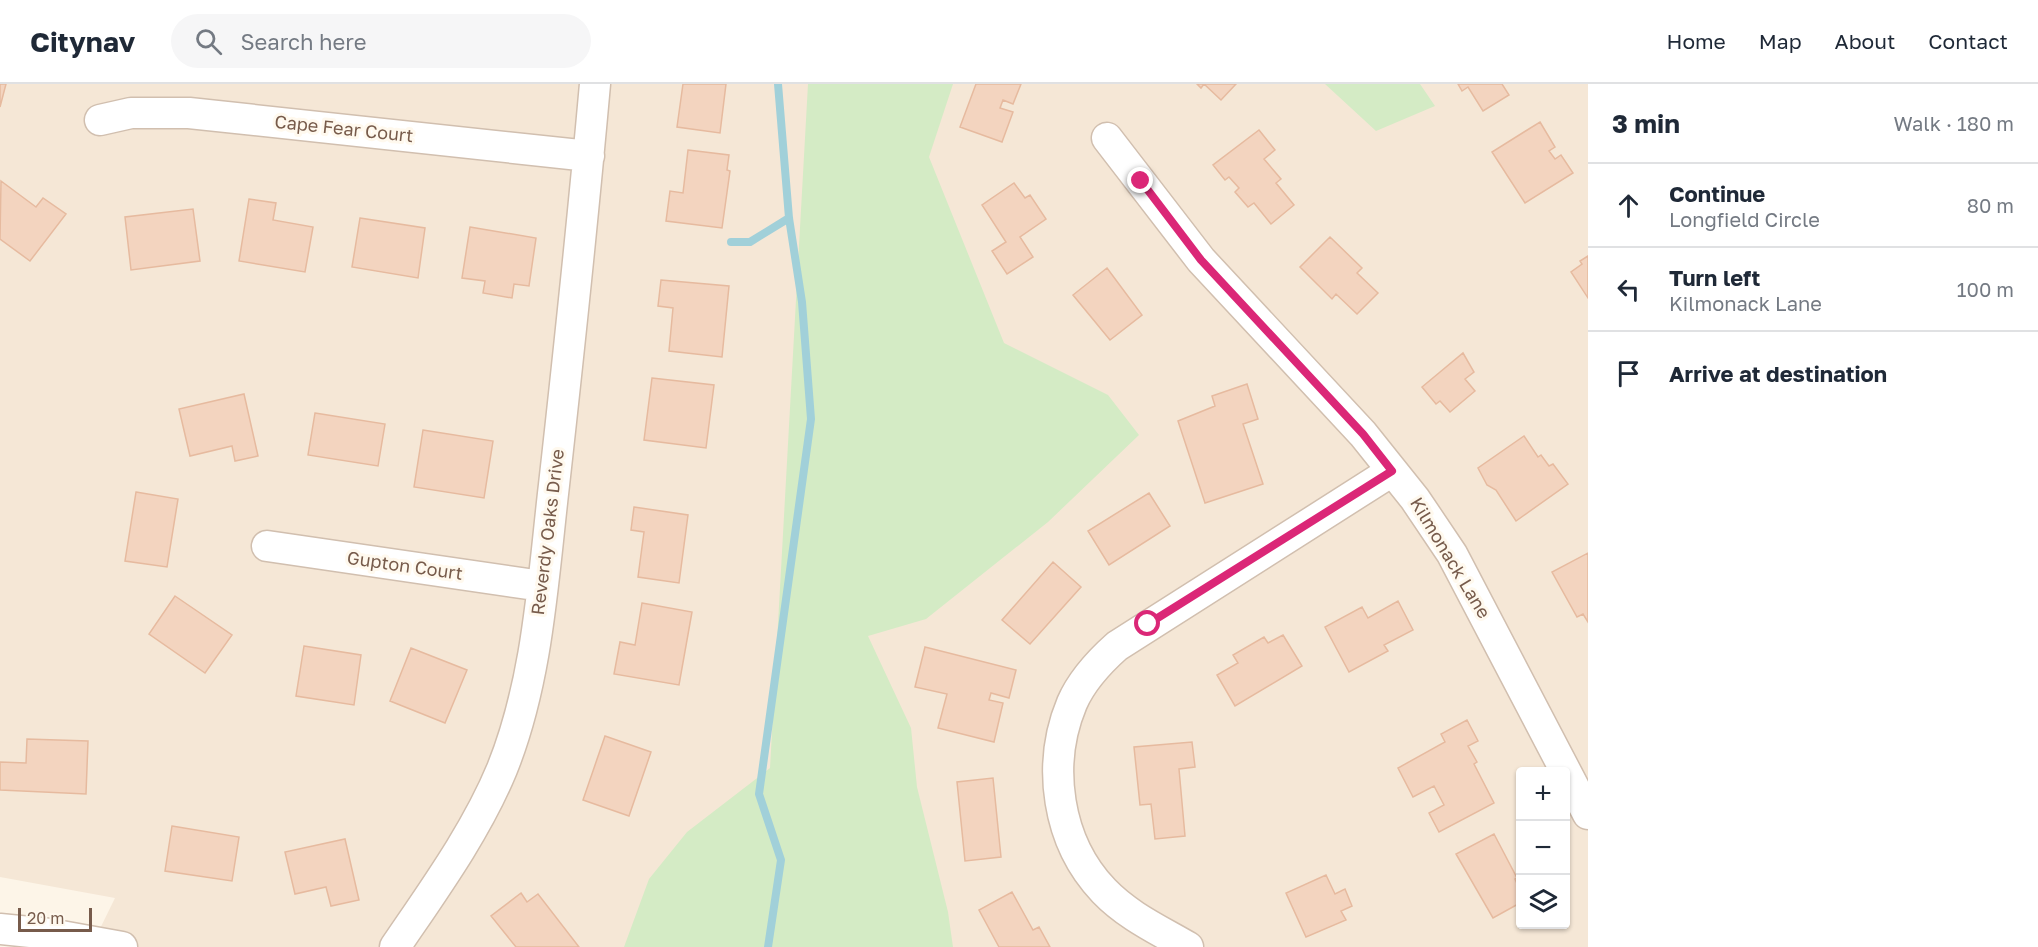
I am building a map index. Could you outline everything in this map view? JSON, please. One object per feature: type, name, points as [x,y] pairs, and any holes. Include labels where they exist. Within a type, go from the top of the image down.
[{"type":"street","name":"Reverdy Oaks Drive","points":[[395,947],[488,800],[519,718],[532,657],[542,586],[595,84]]},
{"type":"street","name":"Cape Fear Court","points":[[100,120],[131,113],[189,113],[589,156]]},
{"type":"street","name":"Kilmonack Lane","points":[[1107,138],[1201,260],[1363,434],[1415,499],[1452,554],[1588,814]]},
{"type":"street","points":[[1188,947],[1123,909],[1086,869],[1074,846],[1065,822],[1057,776],[1059,750],[1072,702],[1097,664],[1117,646],[1392,471]]},
{"type":"street","name":"Gupton Court","points":[[267,546],[542,586]]},
{"type":"street","points":[[0,929],[50,934],[122,947]]},
{"type":"shaded area","points":[[0,84],[1588,84],[1588,947],[91,947],[115,898],[0,877]]},
{"type":"green space","points":[[808,84],[953,84],[929,157],[1004,343],[1108,395],[1139,435],[1048,522],[926,619],[868,636],[911,728],[917,787],[948,912],[953,947],[624,947],[649,879],[687,832],[770,768]]},
{"type":"green space","points":[[1325,84],[1420,84],[1435,106],[1376,131]]},
{"type":"building","points":[[0,84],[6,84],[0,107]]},
{"type":"building","points":[[683,84],[726,84],[720,133],[677,127]]},
{"type":"building","points":[[976,84],[1021,84],[1013,104],[1003,100],[1000,108],[1013,112],[1002,142],[960,127]]},
{"type":"building","points":[[1204,84],[1236,84],[1221,100]]},
{"type":"building","points":[[1458,84],[1502,84],[1509,95],[1483,111],[1468,87],[1462,91]]},
{"type":"building","points":[[1540,122],[1555,147],[1549,151],[1555,159],[1561,155],[1573,173],[1525,203],[1492,152]]},
{"type":"building","points":[[1259,130],[1275,150],[1264,159],[1281,179],[1276,183],[1294,205],[1271,224],[1254,203],[1248,207],[1235,192],[1239,188],[1229,177],[1225,180],[1213,165]]},
{"type":"building","points":[[688,150],[729,155],[727,170],[730,171],[722,228],[666,221],[670,191],[683,193]]},
{"type":"building","points":[[1,181],[36,207],[43,198],[66,214],[30,261],[0,239]]},
{"type":"building","points":[[1014,183],[1025,198],[1030,195],[1046,219],[1020,237],[1033,257],[1007,274],[992,251],[1006,242],[982,205]]},
{"type":"building","points":[[249,199],[276,203],[273,220],[313,227],[305,272],[239,261]]},
{"type":"building","points":[[193,209],[200,261],[131,270],[125,217]]},
{"type":"building","points":[[360,218],[425,228],[418,278],[352,267]]},
{"type":"building","points":[[470,227],[536,238],[529,286],[514,284],[512,298],[483,293],[485,281],[462,278]]},
{"type":"building","points":[[1330,237],[1362,268],[1357,273],[1378,293],[1357,314],[1336,294],[1332,299],[1300,267]]},
{"type":"building","points":[[1588,256],[1588,298],[1571,272],[1582,264],[1580,261]]},
{"type":"building","points":[[1107,268],[1142,315],[1110,340],[1073,295]]},
{"type":"building","points":[[661,280],[729,286],[722,357],[669,351],[673,308],[658,306]]},
{"type":"building","points":[[1463,353],[1474,372],[1465,379],[1475,391],[1450,412],[1440,401],[1436,404],[1422,387]]},
{"type":"building","points":[[652,378],[714,385],[706,448],[644,440]]},
{"type":"building","points":[[1247,384],[1258,419],[1243,424],[1263,484],[1205,503],[1178,421],[1215,406],[1212,396]]},
{"type":"building","points":[[244,394],[258,456],[235,461],[232,446],[190,456],[179,409]]},
{"type":"building","points":[[315,413],[385,424],[378,466],[308,455]]},
{"type":"building","points":[[423,430],[493,441],[484,498],[414,487]]},
{"type":"building","points":[[1524,436],[1538,457],[1541,455],[1549,466],[1553,464],[1568,484],[1516,521],[1496,490],[1487,485],[1478,468]]},
{"type":"building","points":[[136,492],[178,499],[167,567],[125,561]]},
{"type":"building","points":[[1149,493],[1170,526],[1109,565],[1088,531]]},
{"type":"building","points":[[634,507],[688,515],[679,583],[638,577],[644,532],[631,530]]},
{"type":"building","points":[[1588,553],[1588,622],[1583,614],[1577,617],[1552,572]]},
{"type":"building","points":[[1053,562],[1081,587],[1030,644],[1002,620]]},
{"type":"building","points":[[175,596],[232,635],[205,673],[149,634]]},
{"type":"building","points":[[1398,601],[1413,630],[1384,645],[1388,651],[1349,672],[1325,627],[1362,607],[1368,618]]},
{"type":"building","points":[[642,603],[692,612],[679,685],[614,674],[620,642],[635,645]]},
{"type":"building","points":[[1283,635],[1302,666],[1235,706],[1217,675],[1238,663],[1233,655],[1264,637],[1268,643]]},
{"type":"building","points":[[304,646],[361,655],[354,705],[296,696]]},
{"type":"building","points":[[925,647],[1016,670],[1009,698],[991,693],[989,700],[1003,703],[994,742],[938,728],[947,694],[915,687]]},
{"type":"building","points":[[411,648],[467,670],[445,723],[390,701]]},
{"type":"building","points":[[1467,720],[1478,741],[1468,746],[1477,762],[1474,764],[1494,803],[1439,832],[1429,813],[1444,805],[1434,786],[1413,797],[1398,768],[1445,742],[1441,734]]},
{"type":"building","points":[[605,736],[651,752],[629,816],[583,800]]},
{"type":"building","points":[[27,739],[88,741],[86,794],[0,790],[0,762],[26,763]]},
{"type":"building","points":[[1192,742],[1195,767],[1179,769],[1185,836],[1155,839],[1151,804],[1140,805],[1134,747]]},
{"type":"building","points":[[993,778],[1001,857],[965,861],[957,782]]},
{"type":"building","points":[[172,826],[239,837],[232,881],[165,871]]},
{"type":"building","points":[[1494,834],[1516,876],[1516,905],[1493,918],[1456,854]]},
{"type":"building","points":[[345,839],[359,900],[331,906],[326,887],[295,894],[285,852]]},
{"type":"building","points":[[1326,875],[1335,894],[1345,889],[1352,906],[1341,911],[1346,920],[1306,937],[1286,893]]},
{"type":"building","points":[[1012,892],[1033,930],[1039,927],[1050,947],[999,947],[979,910]]},
{"type":"building","points":[[521,893],[527,902],[538,894],[579,947],[516,947],[491,916]]},
{"type":"waterway","points":[[768,947],[781,860],[759,794],[811,419],[802,302],[789,218],[778,84]]},
{"type":"waterway","points":[[731,242],[750,242],[789,218]]},
{"type":"route","points":[[1141,181],[1201,260],[1363,434],[1392,471],[1148,624]]}]
